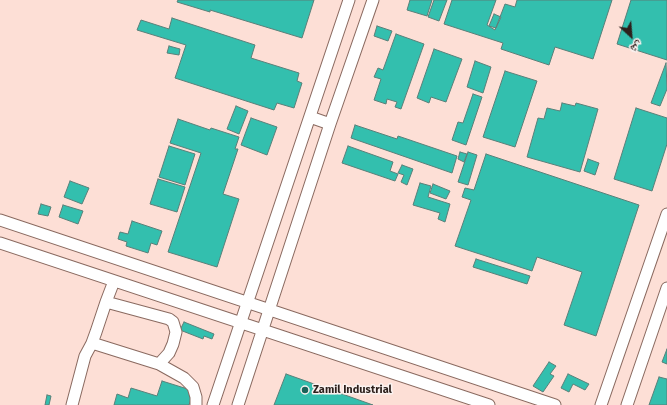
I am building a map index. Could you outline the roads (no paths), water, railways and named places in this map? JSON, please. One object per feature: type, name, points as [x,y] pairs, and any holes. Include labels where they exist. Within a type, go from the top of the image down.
[{"type":"street","points":[[213,405],[349,0]]},
{"type":"street","points":[[238,405],[330,124],[373,0]]},
{"type":"street","points":[[310,116],[330,124]]},
{"type":"street","points":[[601,405],[667,214]]},
{"type":"street","points":[[0,220],[555,405]]},
{"type":"street","points":[[0,244],[489,405]]},
{"type":"street","points":[[72,405],[85,356],[92,343],[114,281]]},
{"type":"street","points":[[627,405],[667,288]]},
{"type":"street","points":[[106,302],[169,319],[173,322],[176,332],[173,344],[169,353],[159,364]]},
{"type":"street","points":[[92,343],[159,364],[184,378],[193,387],[196,396],[196,405]]},
{"type":"place","name":"Zamil Industrial","points":[[305,390]]}]
